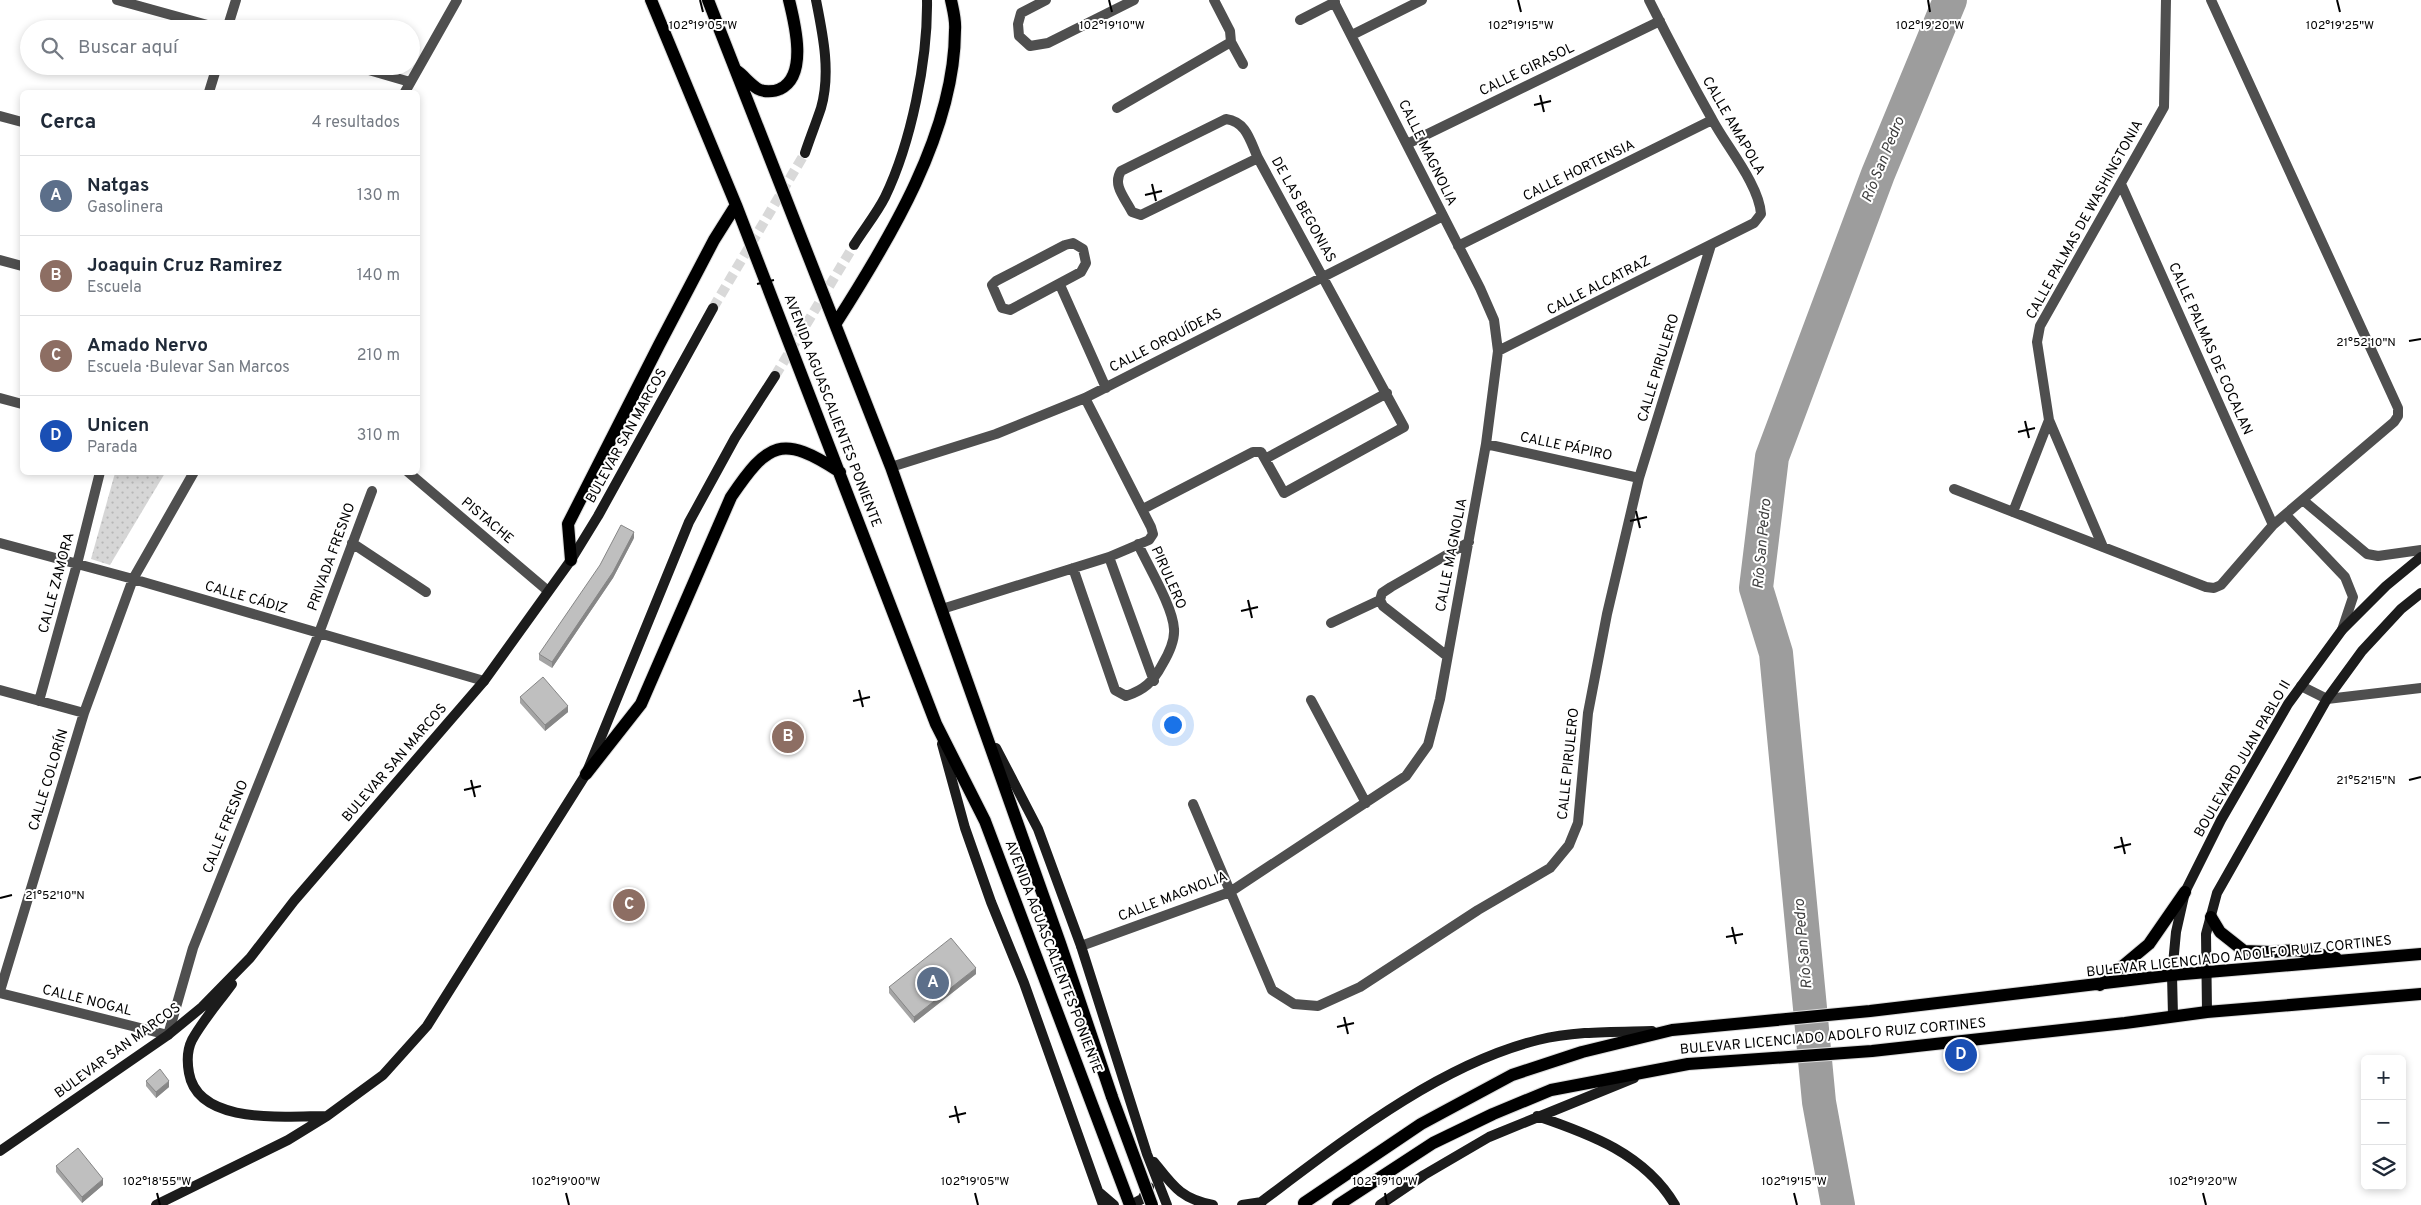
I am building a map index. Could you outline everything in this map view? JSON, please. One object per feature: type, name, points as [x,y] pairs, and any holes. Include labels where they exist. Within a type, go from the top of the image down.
[{"type":"main road","name":"AVENIDA AGUASCALIENTES PONIENTE","points":[[651,0],[736,205],[936,724],[985,820],[1131,1205]]},
{"type":"main road","name":"AVENIDA AGUASCALIENTES PONIENTE","points":[[708,0],[891,467],[1112,1097],[1152,1205]]},
{"type":"main road","points":[[735,69],[759,90],[775,92],[785,87],[794,76],[797,55],[794,20],[789,0]]},
{"type":"main road","points":[[836,323],[899,220],[934,133],[945,101],[954,58],[956,28],[951,0]]},
{"type":"main road","points":[[571,560],[568,524],[714,240],[736,205]]},
{"type":"main road","points":[[586,774],[641,704],[731,497],[752,466],[766,454],[782,449],[798,449],[813,455],[840,472]]},
{"type":"main road","points":[[2100,985],[2149,944],[2186,892]]},
{"type":"main road","points":[[2211,917],[2220,932],[2244,951],[2271,952],[2296,950],[2350,961]]},
{"type":"main road","name":"BULEVAR LICENCIADO ADOLFO RUIZ CORTINES","points":[[1304,1203],[1421,1124],[1512,1075],[1582,1052],[1672,1030],[1728,1023],[1870,1011],[2172,975],[2421,954]]},
{"type":"main road","name":"BULEVAR LICENCIADO ADOLFO RUIZ CORTINES","points":[[1338,1205],[1433,1144],[1493,1114],[1551,1090],[1688,1064],[1872,1051],[2126,1024],[2207,1012],[2421,994]]},
{"type":"street","points":[[117,0],[189,20]]},
{"type":"street","points":[[230,20],[236,0]]},
{"type":"street","points":[[420,65],[457,0]]},
{"type":"street","points":[[804,153],[821,107],[826,75],[824,40],[816,0]]},
{"type":"street","points":[[854,245],[885,197],[901,155],[925,59],[927,0]]},
{"type":"street","points":[[1046,0],[1021,13],[1018,24],[1019,36],[1030,46],[1048,43],[1134,0]]},
{"type":"street","points":[[1214,0],[1230,31],[1231,42],[1243,64]]},
{"type":"street","points":[[1352,35],[1422,0]]},
{"type":"street","name":"CALLE AMAPOLA","points":[[1650,0],[1712,120],[1760,204],[1761,214],[1754,223],[1711,245]]},
{"type":"street","name":"CALLE PALMAS DE WASHINGTONIA","points":[[2103,548],[2049,420],[2037,342],[2040,326],[2164,107],[2166,0]]},
{"type":"street","points":[[1954,489],[2103,548],[2206,587],[2214,588],[2221,585],[2273,525],[2304,501],[2394,422],[2398,416],[2398,408],[2211,0]]},
{"type":"street","points":[[1300,20],[1334,1]]},
{"type":"street","name":"CALLE MAGNOLIA","points":[[1081,946],[1230,892],[1406,776],[1428,745],[1440,700],[1469,542],[1486,444],[1498,351],[1494,320],[1334,1]]},
{"type":"street","name":"CALLE GIRASOL","points":[[1407,144],[1660,21]]},
{"type":"street","points":[[1118,108],[1231,42]]},
{"type":"street","points":[[210,90],[214,75]]},
{"type":"street","points":[[386,75],[410,82]]},
{"type":"street","points":[[405,90],[414,75]]},
{"type":"street","points":[[0,116],[20,121]]},
{"type":"street","name":"DE LAS BEGONIAS","points":[[1258,158],[1141,215],[1132,212],[1117,185],[1117,178],[1121,171],[1226,119],[1236,120],[1244,126],[1258,158],[1404,427],[1284,493],[1266,459]]},
{"type":"street","name":"CALLE HORTENSIA","points":[[1458,246],[1712,120]]},
{"type":"street","name":"CALLE PALMAS DE COCALAN","points":[[2121,184],[2273,525]]},
{"type":"street","name":"CALLE ORQUÍDEAS","points":[[891,467],[996,434],[1085,398],[1443,216]]},
{"type":"street","points":[[1073,244],[1083,249],[1086,263],[1082,272],[1060,285],[1005,310],[993,291],[992,285],[1065,245],[1073,244]]},
{"type":"street","name":"CALLE ALCATRAZ","points":[[1498,351],[1711,245]]},
{"type":"street","name":"CALLE PIRULERO","points":[[1193,804],[1272,990],[1294,1004],[1318,1006],[1360,987],[1478,910],[1550,868],[1570,845],[1578,823],[1588,712],[1607,614],[1639,478],[1711,245]]},
{"type":"street","points":[[0,260],[20,265]]},
{"type":"street","points":[[1060,285],[1106,388]]},
{"type":"street","name":"BULEVAR SAN MARCOS","points":[[0,1150],[168,1035],[202,1007],[250,958],[294,901],[484,681],[571,560],[598,516],[713,308]]},
{"type":"street","points":[[156,1205],[288,1140],[327,1116],[383,1075],[427,1026],[586,774],[689,522],[735,438],[775,376]]},
{"type":"street","points":[[1143,509],[1253,452],[1261,452],[1266,459],[1387,393]]},
{"type":"street","points":[[0,398],[20,403]]},
{"type":"street","points":[[1085,398],[1143,509],[1152,534],[1149,540],[1138,544]]},
{"type":"street","points":[[2013,512],[2049,420]]},
{"type":"street","name":"CALLE PÁPIRO","points":[[1486,444],[1639,478]]},
{"type":"street","name":"CALLE ZAMORA","points":[[39,701],[78,564],[99,475]]},
{"type":"street","name":"CALLE COLORÍN","points":[[0,992],[84,713],[133,578],[192,475]]},
{"type":"street","name":"PISTACHE","points":[[412,475],[548,591]]},
{"type":"street","name":"PRIVADA FRESNO","points":[[319,633],[372,491]]},
{"type":"street","points":[[2304,501],[2367,554],[2378,556],[2421,550]]},
{"type":"street","points":[[2286,515],[2345,577],[2353,596],[2342,630]]},
{"type":"street","points":[[352,542],[426,592]]},
{"type":"street","points":[[1447,656],[1383,606],[1380,600],[1382,593],[1392,586],[1469,542]]},
{"type":"street","name":"CALLE CÁDIZ","points":[[0,543],[133,578],[484,681]]},
{"type":"street","name":"PIRULERO","points":[[942,609],[1109,557],[1138,544],[1172,617],[1175,631],[1170,652],[1154,681]]},
{"type":"street","points":[[1073,568],[1114,690],[1126,696],[1140,691],[1154,681],[1109,557]]},
{"type":"street","name":"BOULEVARD JUAN PABLO II","points":[[2173,1016],[2172,975],[2176,932],[2186,892],[2221,820],[2288,704],[2342,630],[2386,586],[2421,557]]},
{"type":"street","points":[[2207,1012],[2206,934],[2216,893],[2327,699],[2362,651],[2401,609],[2421,593]]},
{"type":"street","points":[[1331,623],[1380,600]]},
{"type":"street","name":"CALLE FRESNO","points":[[168,1035],[193,948],[319,633]]},
{"type":"street","points":[[2301,686],[2327,699],[2421,688]]},
{"type":"street","points":[[0,690],[84,713]]},
{"type":"street","points":[[1311,700],[1366,803]]},
{"type":"street","name":"AVENIDA AGUASCALIENTES PONIENTE","points":[[982,722],[1038,829],[1081,946],[1147,1154],[1167,1205]]},
{"type":"street","name":"AVENIDA AGUASCALIENTES PONIENTE","points":[[936,724],[966,828],[988,893],[1024,983],[1103,1205]]},
{"type":"street","points":[[250,958],[192,1041],[187,1058],[189,1076],[195,1090],[210,1103],[229,1111],[247,1115],[327,1116]]},
{"type":"street","name":"CALLE NOGAL","points":[[0,992],[168,1035]]},
{"type":"street","name":"BULEVAR LICENCIADO ADOLFO RUIZ CORTINES","points":[[1261,1204],[1354,1134],[1404,1101],[1447,1076],[1489,1058],[1546,1039],[1588,1033],[1672,1030]]},
{"type":"street","points":[[1380,1205],[1424,1175],[1489,1137],[1650,1071]]},
{"type":"street","points":[[1537,1116],[1608,1143],[1640,1164],[1668,1194],[1675,1205]]},
{"type":"street","points":[[1131,1205],[1142,1199],[1148,1191],[1150,1180],[1147,1154]]},
{"type":"street","points":[[1147,1154],[1179,1193],[1194,1202],[1213,1205]]},
{"type":"street","points":[[1098,1191],[1098,1205]]},
{"type":"street","points":[[1098,1191],[1114,1205]]},
{"type":"street","points":[[1242,1205],[1261,1204]]},
{"type":"shaded area","points":[[114,475],[164,475],[110,565],[91,559]]},
{"type":"building","points":[[621,525],[634,532],[613,572],[552,662],[539,654],[600,565]]},
{"type":"building","points":[[543,677],[568,706],[545,725],[520,697]]},
{"type":"building","points":[[951,938],[976,968],[914,1017],[889,987]]},
{"type":"building","points":[[160,1069],[169,1081],[156,1092],[146,1081]]},
{"type":"building","points":[[78,1148],[103,1179],[82,1197],[56,1166]]},
{"type":"waterway","name":"Río San Pedro","points":[[1838,1205],[1819,1102],[1776,653],[1756,588],[1772,457],[1878,174],[1950,0]]},
{"type":"tunnel","points":[[713,308],[805,153]]},
{"type":"tunnel","points":[[775,376],[854,245]]},
{"type":"place","name":"Joaquin Cruz Ramirez","points":[[788,737]]},
{"type":"place","name":"Amado Nervo","points":[[629,905]]},
{"type":"place","name":"Natgas","points":[[933,983]]},
{"type":"place","name":"Unicen","points":[[1961,1055]]}]
